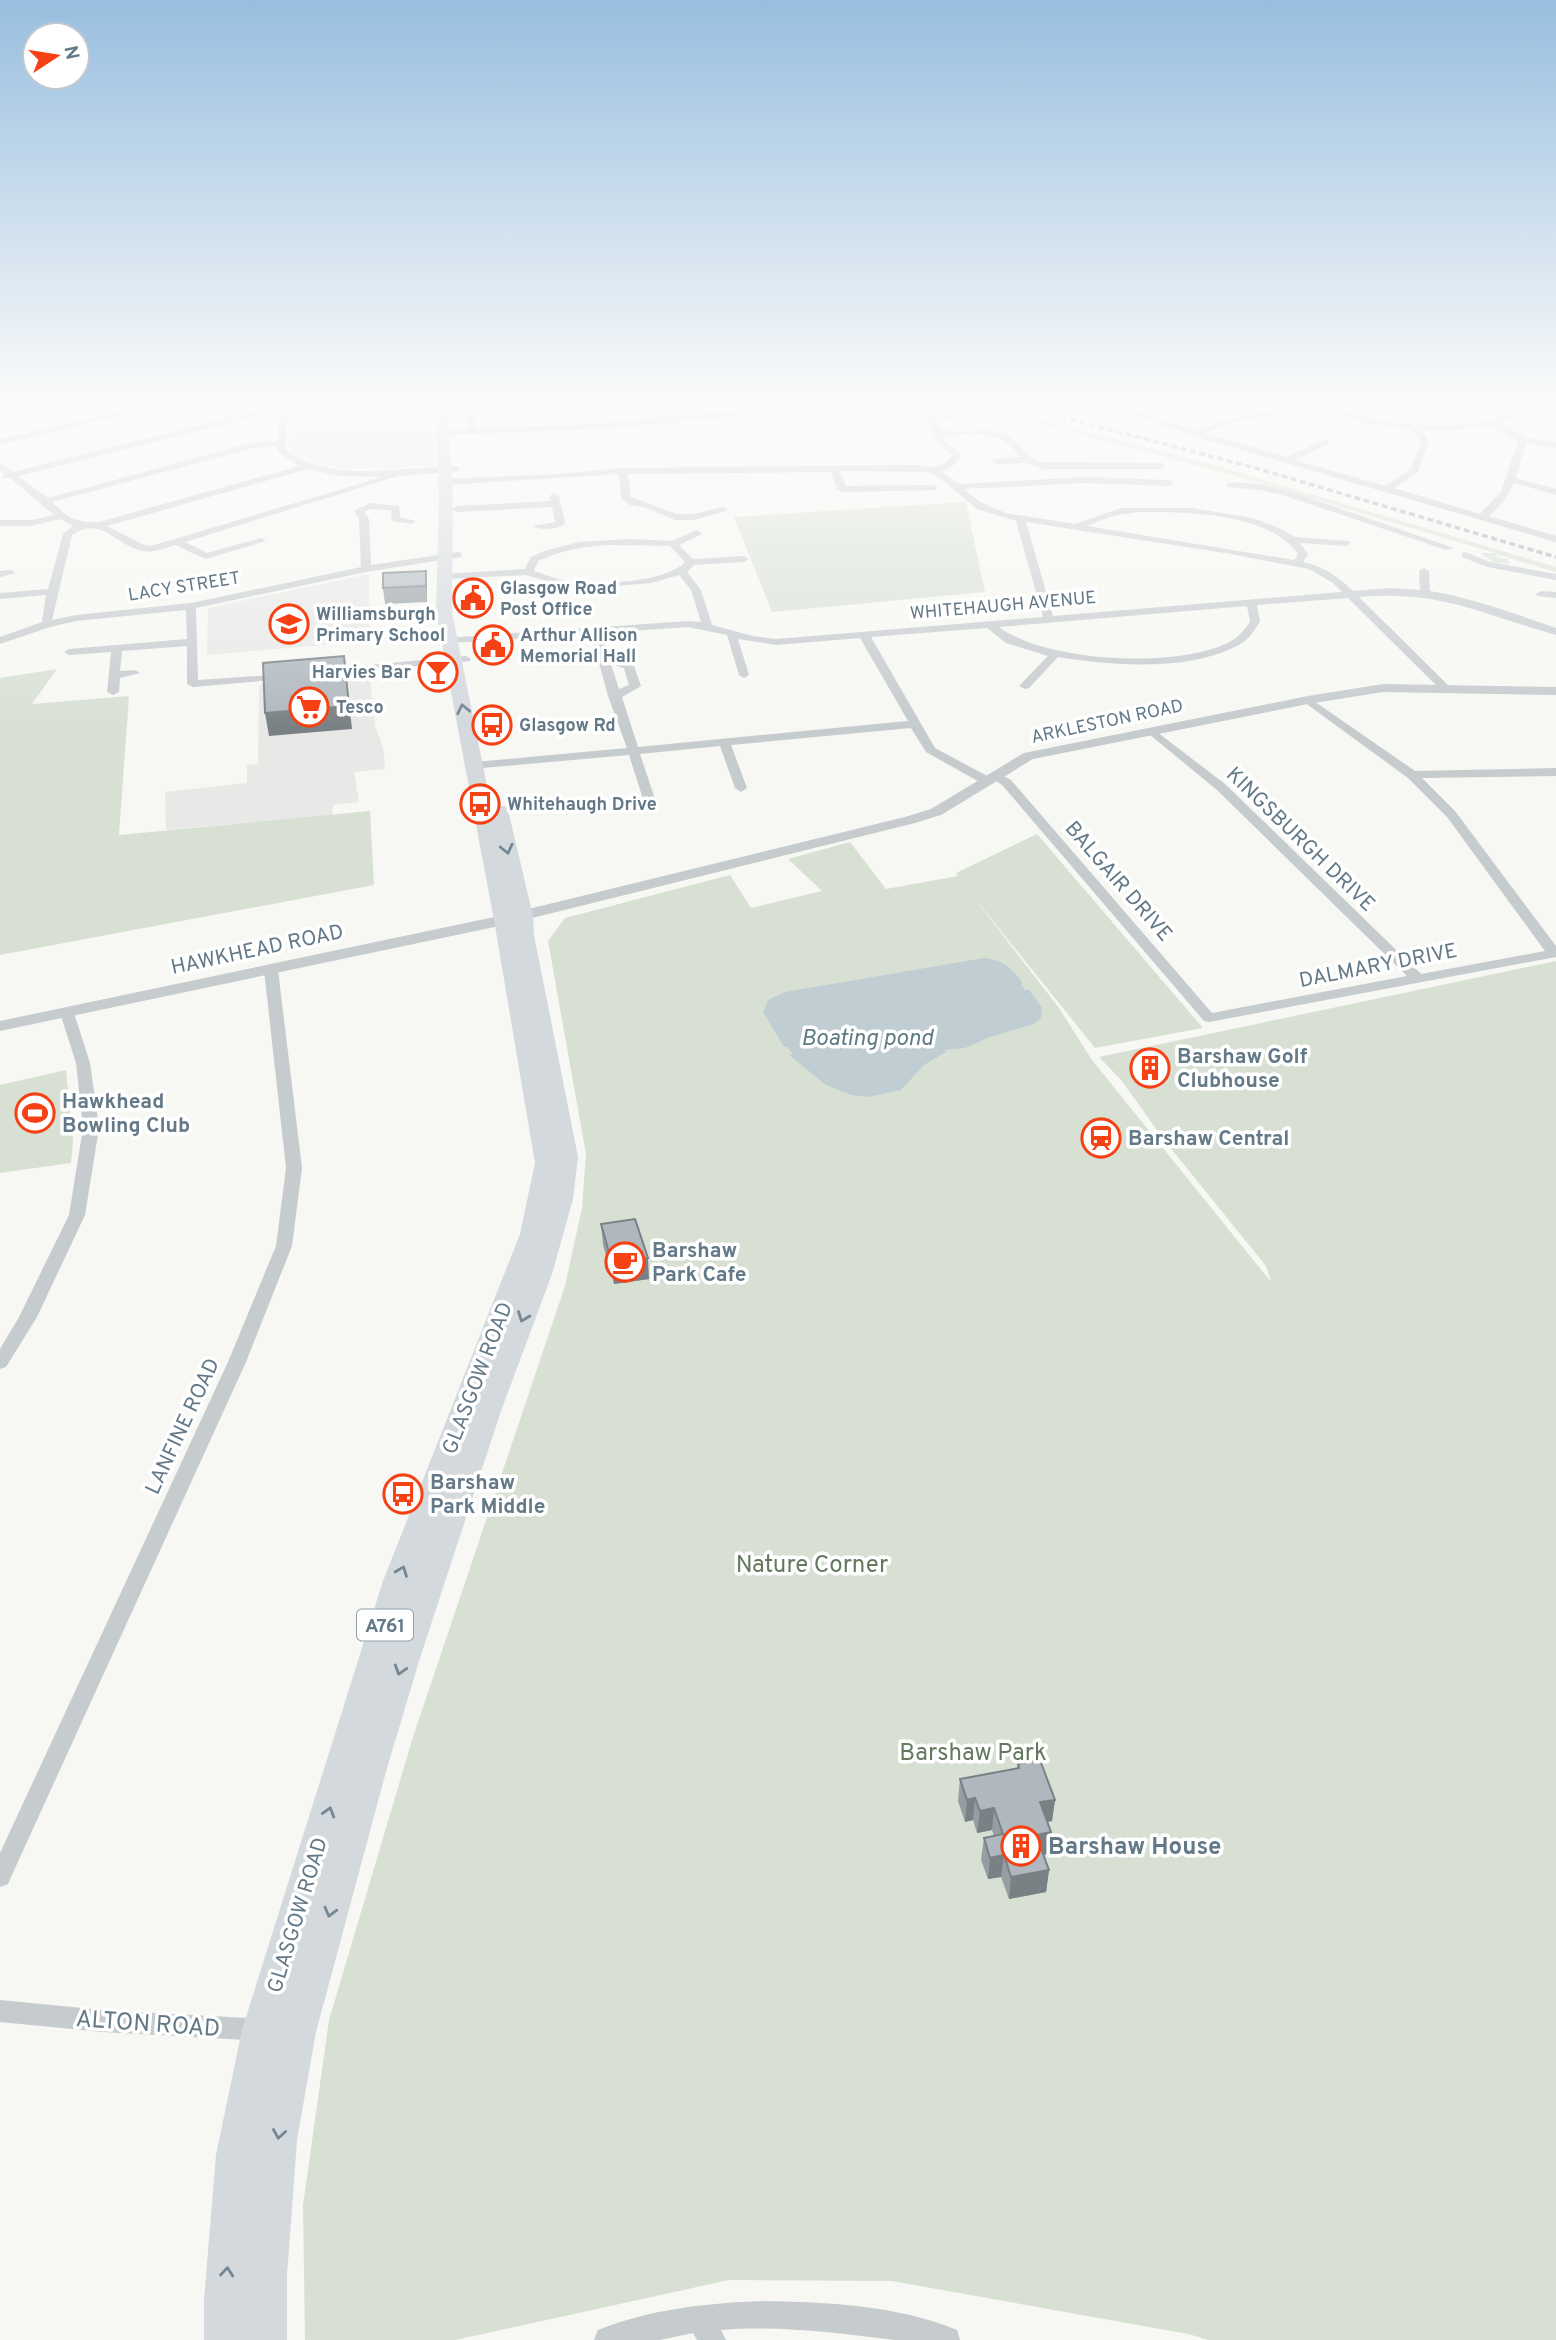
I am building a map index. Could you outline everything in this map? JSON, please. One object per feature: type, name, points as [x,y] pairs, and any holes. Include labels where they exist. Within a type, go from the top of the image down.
[{"type":"main road","name":"GLASGOW ROAD","points":[[451,509],[452,555]]},
{"type":"main road","name":"GLASGOW ROAD","points":[[225,2340],[225,2300],[236,2155],[261,2030],[398,1581],[533,1234],[547,1163],[514,918],[456,639],[444,612],[451,576],[457,509]]},
{"type":"main road","name":"GLASGOW ROAD","points":[[266,2340],[266,2276],[277,2140],[297,2032],[370,1768],[404,1658],[487,1410],[540,1274],[561,1199],[566,1157],[524,935],[514,918]]},
{"type":"street","points":[[55,509],[79,526],[99,525],[155,509]]},
{"type":"street","points":[[99,525],[142,548],[151,549],[285,509]]},
{"type":"street","points":[[363,509],[359,511],[365,519],[366,569]]},
{"type":"street","points":[[396,509],[395,519],[411,521]]},
{"type":"street","points":[[538,526],[560,524],[557,509]]},
{"type":"street","points":[[658,509],[675,517],[694,517],[723,510]]},
{"type":"street","points":[[987,509],[1020,519],[1297,563],[1325,573],[1351,594],[1445,688]]},
{"type":"street","points":[[1334,509],[1449,548],[1468,549],[1470,553],[1465,555],[1493,567],[1541,572],[1556,577]]},
{"type":"street","points":[[1456,509],[1556,539]]},
{"type":"street","points":[[1482,517],[1492,509]]},
{"type":"street","points":[[1075,528],[1104,515],[1122,511],[1182,510],[1252,522],[1295,540],[1346,543]]},
{"type":"street","points":[[0,523],[31,523],[61,516]]},
{"type":"street","points":[[1020,519],[1049,619]]},
{"type":"street","points":[[47,624],[47,612],[68,534],[79,526]]},
{"type":"street","points":[[529,572],[534,559],[556,549],[649,542],[673,544],[697,533]]},
{"type":"street","points":[[1295,540],[1303,554],[1297,563]]},
{"type":"street","points":[[177,541],[206,556],[261,541]]},
{"type":"street","points":[[673,544],[691,562]]},
{"type":"street","name":"LACY STREET","points":[[0,641],[47,624],[191,606],[366,569],[452,555]]},
{"type":"street","points":[[451,576],[529,572],[554,582],[587,584],[651,580],[682,573],[691,562],[744,559]]},
{"type":"street","points":[[1424,571],[1425,592]]},
{"type":"street","points":[[682,573],[692,580],[707,625]]},
{"type":"street","points":[[0,596],[52,592]]},
{"type":"street","name":"WHITEHAUGH AVENUE","points":[[456,639],[707,625],[732,635],[776,642],[1351,594],[1425,592],[1477,604],[1556,632]]},
{"type":"street","points":[[1541,594],[1556,595]]},
{"type":"street","points":[[990,625],[997,633],[1015,643],[1054,656],[1143,662],[1198,655],[1231,644],[1255,624],[1256,612],[1250,602]]},
{"type":"street","points":[[191,606],[193,684],[293,675]]},
{"type":"street","points":[[594,630],[650,802]]},
{"type":"street","points":[[732,635],[744,675]]},
{"type":"street","name":"BALGAIR DRIVE","points":[[864,635],[930,750],[1007,783],[1209,1017]]},
{"type":"street","points":[[69,653],[192,642]]},
{"type":"street","points":[[113,692],[117,649]]},
{"type":"street","points":[[1025,686],[1054,656]]},
{"type":"street","points":[[602,657],[629,666],[635,686],[614,696]]},
{"type":"street","points":[[319,673],[459,660]]},
{"type":"street","points":[[115,675],[135,673]]},
{"type":"street","name":"ARKLESTON ROAD","points":[[514,918],[936,812],[1029,756],[1367,690],[1445,688],[1556,691]]},
{"type":"street","points":[[1308,700],[1412,775],[1556,772]]},
{"type":"street","points":[[481,765],[915,724]]},
{"type":"street","name":"KINGSBURGH DRIVE","points":[[1153,732],[1221,787],[1418,979]]},
{"type":"street","points":[[724,743],[741,788]]},
{"type":"street","name":"DALMARY DRIVE","points":[[1209,1017],[1554,953],[1451,814],[1412,775]]},
{"type":"street","name":"HAWKHEAD ROAD","points":[[0,1027],[514,918]]},
{"type":"street","name":"LANFINE ROAD","points":[[0,1877],[237,1362],[284,1246],[294,1168],[271,970]]},
{"type":"street","points":[[0,1363],[28,1317],[77,1215],[92,1128],[83,1063],[67,1013]]},
{"type":"street","name":"ALTON ROAD","points":[[0,2011],[103,2021],[297,2032]]},
{"type":"street","points":[[608,2340],[809,2315],[922,2332],[947,2340]]},
{"type":"shaded area","name":"Williamsburgh Primary School","points":[[369,574],[370,641],[207,655],[208,608]]},
{"type":"shaded area","points":[[370,676],[375,726],[383,747],[385,769],[354,772],[359,802],[333,805],[332,815],[166,830],[165,792],[247,783],[247,765],[258,764],[259,685]]},
{"type":"green space","points":[[855,509],[968,509],[985,592],[772,612],[734,517]]},
{"type":"green space","points":[[1348,509],[1362,509],[1556,567],[1556,572],[1496,554],[1497,558],[1508,559],[1510,564],[1493,562],[1480,553],[1495,553]]},
{"type":"green space","points":[[57,669],[32,704],[129,696],[119,835],[370,811],[374,885],[0,955],[0,678]]},
{"type":"green space","name":"Barshaw Park","points":[[1037,834],[1203,1028],[1095,1048],[968,890],[1059,1008],[1092,1060],[1271,1282],[1266,1266],[1164,1140],[1122,1081],[1099,1057],[1556,961],[1556,2340],[1209,2340],[892,2281],[729,2280],[455,2340],[305,2340],[303,2205],[329,2020],[413,1737],[565,1286],[582,1208],[586,1154],[548,941],[565,918],[730,875],[751,908],[822,891],[788,859],[850,842],[886,889],[958,876],[956,873]]},
{"type":"green space","name":"Hawkhead Bowling Club","points":[[66,1070],[73,1141],[71,1163],[0,1173],[0,1085]]},
{"type":"water","name":"Boating pond","points":[[984,958],[1002,963],[1015,973],[1025,990],[1029,990],[1042,1008],[1041,1018],[1034,1024],[990,1037],[965,1048],[945,1050],[946,1052],[924,1065],[901,1090],[868,1097],[851,1095],[826,1085],[789,1055],[793,1054],[784,1047],[763,1012],[768,1000],[785,992]]},
{"type":"building","points":[[426,571],[426,586],[383,588],[383,573]]},
{"type":"building","points":[[344,656],[349,706],[265,713],[263,663]]},
{"type":"building","points":[[635,1219],[648,1258],[612,1263],[601,1224]]},
{"type":"building","points":[[1040,1760],[1055,1800],[1040,1802],[1051,1832],[1036,1835],[1049,1870],[1011,1877],[1004,1855],[990,1858],[984,1838],[1003,1834],[994,1808],[980,1811],[975,1798],[967,1800],[960,1779],[1019,1768],[1018,1764]]},
{"type":"railway","points":[[1395,509],[1556,557]]},
{"type":"place","name":"Glasgow Road Post Office","points":[[473,598]]},
{"type":"place","name":"Williamsburgh Primary School","points":[[289,624]]},
{"type":"place","name":"Arthur Allison Memorial Hall","points":[[493,645]]},
{"type":"place","name":"Harvies Bar","points":[[438,672]]},
{"type":"place","name":"Tesco","points":[[309,707]]},
{"type":"place","name":"Glasgow Rd","points":[[492,725]]},
{"type":"place","name":"Whitehaugh Drive","points":[[480,804]]},
{"type":"place","name":"Barshaw Golf Clubhouse","points":[[1150,1068]]},
{"type":"place","name":"Hawkhead Bowling Club","points":[[35,1113]]},
{"type":"place","name":"Barshaw Central","points":[[1101,1138]]},
{"type":"place","name":"Barshaw Park Cafe","points":[[625,1262]]},
{"type":"place","name":"Barshaw Park Middle","points":[[403,1494]]},
{"type":"place","name":"Barshaw House","points":[[1021,1846]]},
{"type":"park label","name":"Nature Corner","points":[[812,1564]]}]
